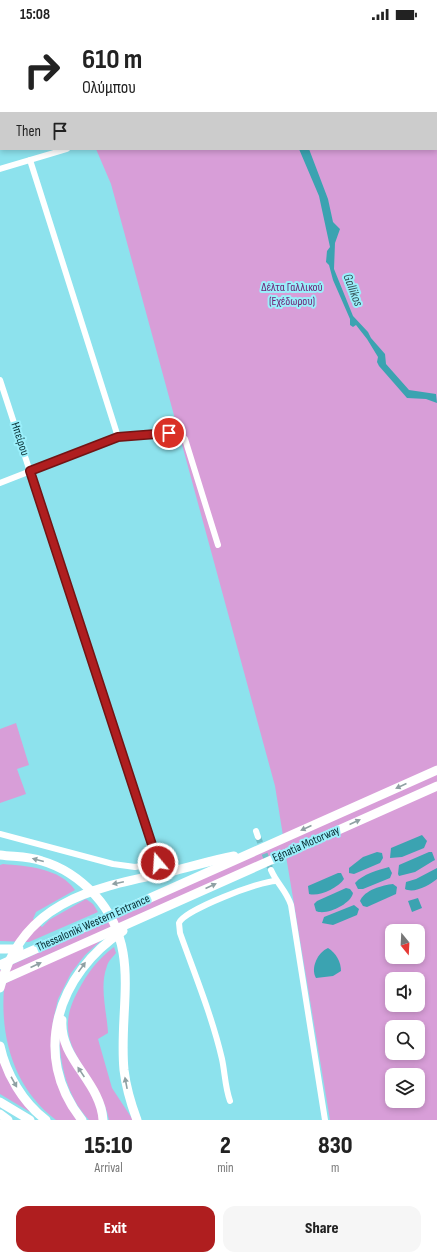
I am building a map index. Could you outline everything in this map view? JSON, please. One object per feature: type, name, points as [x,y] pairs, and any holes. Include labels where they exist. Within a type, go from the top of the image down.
[{"type":"highway","name":"Egnatia Motorway","points":[[252,852],[437,770]]},
{"type":"highway","name":"Egnatia Motorway","points":[[175,902],[437,786]]},
{"type":"highway","points":[[0,988],[8,964],[15,950],[38,921],[68,901],[91,890],[252,852]]},
{"type":"highway","name":"Thessaloniki Western Entrance","points":[[0,964],[252,852]]},
{"type":"highway","points":[[2,856],[20,856],[41,860],[68,872],[88,887],[109,914],[120,936],[126,962],[124,1069],[130,1100],[137,1120]]},
{"type":"highway","points":[[0,981],[175,902]]},
{"type":"highway","points":[[82,1120],[66,1094],[55,1056],[56,1025],[63,1001],[83,966],[105,943],[123,930],[175,902]]},
{"type":"highway","points":[[0,948],[26,948],[61,937]]},
{"type":"highway","points":[[63,1001],[61,1023],[63,1040],[68,1051],[98,1099],[103,1120]]},
{"type":"highway","points":[[0,1046],[8,1071],[20,1092],[32,1107],[46,1120]]},
{"type":"highway","points":[[0,1102],[30,1120]]},
{"type":"highway","points":[[0,1114],[8,1120]]},
{"type":"street","points":[[0,169],[64,150]]},
{"type":"street","points":[[30,160],[118,437]]},
{"type":"street","name":"Ηπείρου","points":[[0,380],[158,863],[135,867],[113,864],[0,834]]},
{"type":"street","points":[[0,483],[118,437],[141,434],[178,434],[185,439],[218,545]]},
{"type":"street","points":[[271,870],[276,881],[285,889],[291,905],[325,1120]]},
{"type":"street","points":[[230,1101],[216,1038],[205,1001],[180,933],[179,923],[184,916],[204,905],[257,884],[276,881]]},
{"type":"green space","name":"Δέλτα Γαλλικού (Εχέδωρου)","points":[[96,150],[437,150],[437,1120],[330,1120],[285,850],[0,978],[0,970],[284,842],[275,786],[111,184]]},
{"type":"green space","points":[[16,723],[29,765],[17,769],[26,794],[0,803],[0,729]]},
{"type":"green space","points":[[0,865],[32,867],[52,873],[61,877],[75,890],[36,912],[33,919],[42,927],[49,920],[86,899],[93,904],[98,912],[29,942],[0,941]]},
{"type":"green space","points":[[107,935],[85,955],[71,973],[58,999],[53,1021],[51,1049],[79,1120],[56,1120],[42,1108],[30,1094],[20,1078],[13,1062],[5,1026],[3,1007],[4,988],[6,983]]},
{"type":"green space","points":[[114,947],[116,953],[109,961],[104,982],[104,1000],[108,1033],[98,1039],[112,1088],[133,1120],[109,1120],[103,1102],[95,1086],[71,1044],[68,1028],[70,1011],[78,991],[89,972]]},
{"type":"green space","points":[[59,1034],[92,1092],[101,1120],[89,1120],[81,1111],[70,1091],[63,1069]]},
{"type":"green space","points":[[0,1057],[30,1112],[0,1094]]},
{"type":"water","points":[[299,150],[309,150],[328,199],[333,222],[340,229],[335,243],[334,269],[353,316],[385,354],[386,364],[409,390],[436,394],[437,403],[426,399],[407,398],[379,366],[377,362],[378,357],[367,339],[356,325],[353,327],[350,325],[350,319],[333,280],[329,265],[326,262],[327,251],[330,247],[319,196]]},
{"type":"water","points":[[422,835],[427,841],[424,848],[402,857],[390,858],[391,848]]},
{"type":"water","points":[[377,852],[382,853],[383,858],[380,863],[354,874],[349,873],[349,868],[363,857]]},
{"type":"water","points":[[432,852],[435,860],[415,872],[399,876],[399,865]]},
{"type":"water","points":[[389,867],[392,873],[390,878],[363,889],[358,889],[355,883],[362,877]]},
{"type":"water","points":[[437,868],[437,879],[430,884],[417,890],[405,889],[406,882],[416,879]]},
{"type":"water","points":[[341,873],[344,879],[337,886],[323,893],[313,895],[309,894],[308,886]]},
{"type":"water","points":[[393,884],[397,887],[396,894],[367,907],[363,906],[360,901],[365,894],[379,887]]},
{"type":"water","points":[[346,888],[350,889],[353,893],[348,901],[343,905],[326,912],[316,911],[314,904],[317,901]]},
{"type":"water","points":[[418,898],[422,908],[412,912],[408,901]]},
{"type":"water","points":[[354,905],[359,909],[357,915],[333,925],[322,923],[324,917]]},
{"type":"water","points":[[328,948],[338,958],[341,971],[333,976],[316,978],[314,970],[316,961],[321,953]]},
{"type":"tunnel","points":[[258,837],[271,870]]},
{"type":"route","points":[[158,863],[125,758],[30,471],[102,441],[141,434],[169,433]]},
{"type":"water label","name":"Gallikos","points":[[353,290]]}]
